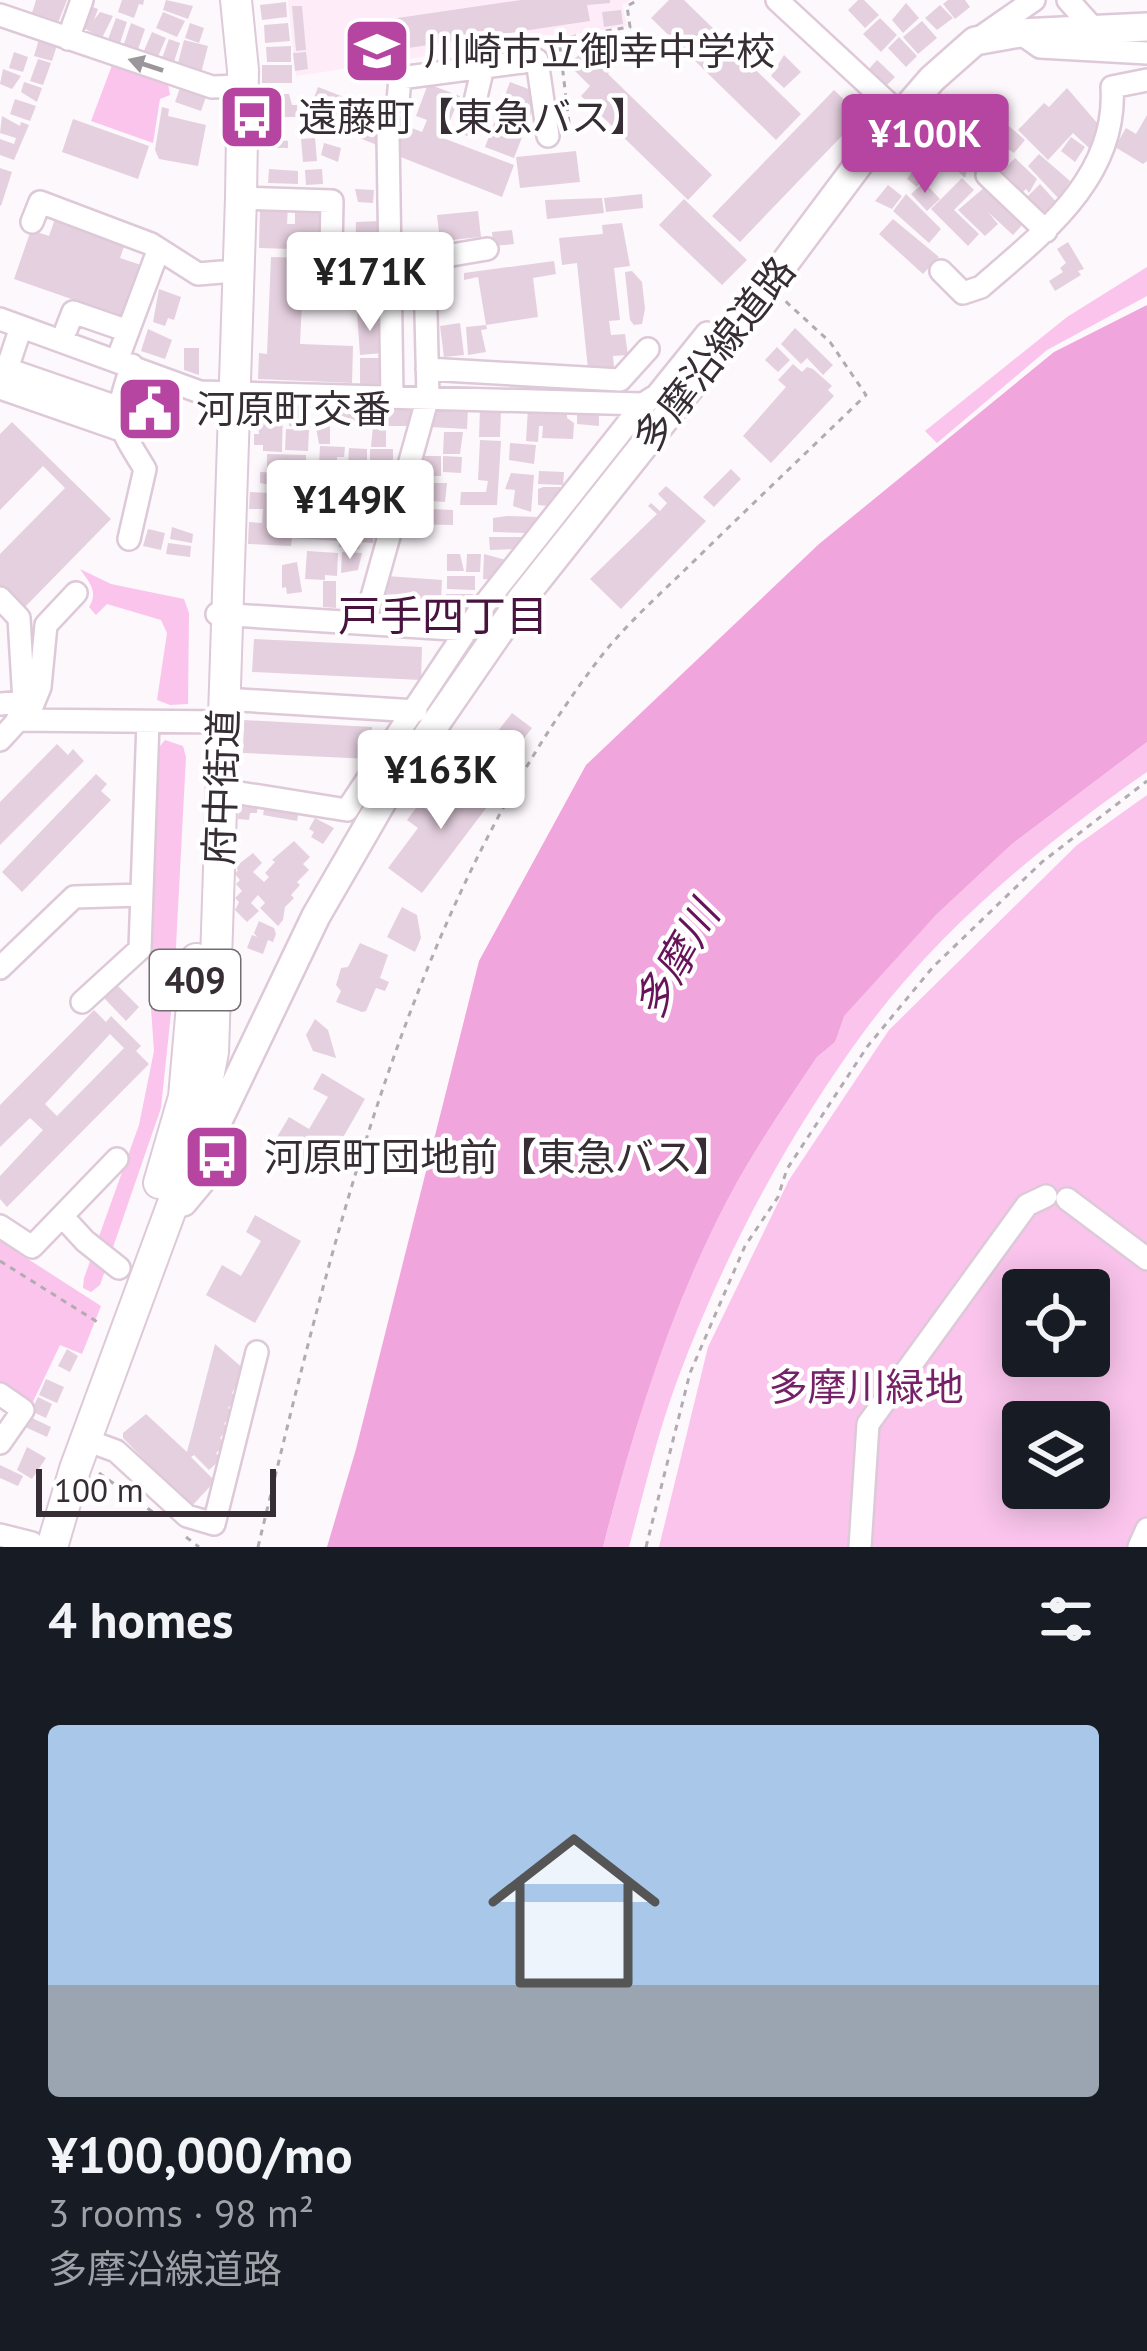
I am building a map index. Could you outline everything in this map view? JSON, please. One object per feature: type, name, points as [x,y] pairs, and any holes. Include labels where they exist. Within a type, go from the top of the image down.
[{"type":"highway","name":"府中街道","points":[[38,1546],[152,1235],[208,1120],[214,1032],[224,1020],[227,1002],[227,965],[216,938],[221,790],[218,714],[228,391],[241,198],[234,86],[220,0]]},
{"type":"highway","name":"府中街道","points":[[228,391],[222,272],[236,0]]},
{"type":"highway","name":"府中街道","points":[[38,1546],[88,1455],[152,1235],[184,1096],[218,714]]},
{"type":"main road","points":[[975,41],[1019,33],[1147,27]]},
{"type":"main road","name":"多摩沿線道路","points":[[208,1120],[369,821],[521,600],[725,344],[839,189],[932,79],[975,41]]},
{"type":"main road","name":"多摩沿線道路","points":[[208,1120],[285,961],[286,940],[304,904],[323,889],[356,829],[369,821]]},
{"type":"main road","points":[[152,1235],[203,1178],[218,1141],[208,1120]]},
{"type":"street","points":[[68,39],[82,0]]},
{"type":"street","points":[[778,0],[901,115]]},
{"type":"street","points":[[975,41],[1034,0]]},
{"type":"street","points":[[1068,0],[1093,28]]},
{"type":"street","points":[[0,15],[212,87],[234,86]]},
{"type":"street","points":[[1019,33],[1040,47],[1147,53]]},
{"type":"street","points":[[398,101],[400,78],[537,60],[548,136]]},
{"type":"street","points":[[470,123],[483,67]]},
{"type":"street","points":[[940,272],[963,293],[980,287],[1046,231],[1088,180],[1114,109],[1112,87],[1147,80]]},
{"type":"street","points":[[388,135],[392,396]]},
{"type":"street","points":[[987,175],[1046,231]]},
{"type":"street","points":[[241,198],[332,200],[331,250]]},
{"type":"street","points":[[32,222],[40,202],[151,244],[198,274],[222,272]]},
{"type":"street","points":[[365,622],[428,397],[425,273],[440,257],[487,249]]},
{"type":"street","points":[[129,539],[145,469],[119,419],[127,349],[158,251]]},
{"type":"street","points":[[66,330],[73,311],[200,392],[428,397],[657,395],[707,334],[725,344]]},
{"type":"street","points":[[119,419],[2,378],[11,322],[127,349]]},
{"type":"street","points":[[221,790],[347,810],[628,396],[648,349]]},
{"type":"street","points":[[427,369],[628,396]]},
{"type":"street","points":[[5,708],[33,704],[40,687],[46,626],[76,593]]},
{"type":"street","points":[[0,598],[19,618],[24,702],[5,708]]},
{"type":"street","points":[[220,615],[468,630]]},
{"type":"street","points":[[5,708],[148,722],[218,714],[416,711]]},
{"type":"street","points":[[0,740],[5,708]]},
{"type":"street","points":[[82,1002],[140,949],[148,722]]},
{"type":"street","points":[[0,968],[74,897],[142,895]]},
{"type":"street","points":[[0,1226],[32,1247],[118,1159]]},
{"type":"street","points":[[860,1547],[868,1424],[1027,1205],[1056,1198],[1147,1259]]},
{"type":"street","points":[[62,1216],[119,1268]]},
{"type":"street","points":[[88,1455],[116,1450],[187,1516],[214,1524],[257,1352]]},
{"type":"street","points":[[0,1394],[23,1411],[0,1443]]},
{"type":"street","points":[[1139,1547],[1147,1529]]},
{"type":"street","points":[[0,1535],[38,1546]]},
{"type":"path","points":[[569,123],[559,39],[630,27],[627,6],[638,0]]},
{"type":"path","points":[[258,1547],[304,1357],[371,1132],[408,1022],[494,823],[526,765],[600,658],[866,395],[830,342],[780,297]]},
{"type":"path","points":[[646,1547],[690,1373],[745,1246],[778,1197],[787,1169],[867,1047],[933,968],[1042,862],[1147,781]]},
{"type":"path","points":[[0,1262],[99,1323]]},
{"type":"path","points":[[88,1455],[163,1520]]},
{"type":"path","points":[[181,1533],[199,1547]]},
{"type":"shaded area","name":"川崎市立御幸中学校","points":[[288,0],[631,0],[622,5],[627,26],[296,76]]},
{"type":"green space","points":[[114,60],[167,77],[170,95],[160,99],[153,143],[91,121]]},
{"type":"green space","points":[[1147,267],[1147,296],[1047,350],[937,443],[925,431],[1067,317]]},
{"type":"green space","points":[[80,569],[111,584],[184,599],[189,613],[188,704],[157,700],[167,633],[161,620],[107,604],[96,615],[89,607],[92,587]]},
{"type":"green space","points":[[165,740],[183,746],[186,757],[174,984],[161,1108],[100,1285],[91,1292],[83,1288],[84,1278],[139,1125],[154,1051],[156,751]]},
{"type":"green space","points":[[1147,742],[1147,772],[1070,828],[961,922],[895,992],[837,1070],[759,1199],[715,1289],[670,1401],[629,1547],[603,1547],[655,1369],[688,1282],[738,1181],[817,1057],[835,1042],[843,1016],[935,916],[1012,844]]},
{"type":"green space","name":"多摩川緑地","points":[[1147,795],[1147,1547],[659,1547],[708,1347],[789,1180],[889,1030],[1077,845]]},
{"type":"green space","points":[[0,1241],[101,1306],[82,1354],[60,1345],[29,1410],[0,1386]]},
{"type":"water","name":"多摩川","points":[[1147,305],[1147,742],[1012,844],[936,915],[844,1016],[835,1042],[817,1057],[771,1127],[707,1241],[655,1369],[603,1547],[327,1547],[479,961],[586,765],[819,544],[1054,352]]},
{"type":"building","points":[[36,0],[67,0],[58,23],[32,13]]},
{"type":"building","points":[[122,0],[144,0],[134,18],[118,12]]},
{"type":"building","points":[[166,0],[193,6],[188,19],[163,10]]},
{"type":"building","points":[[521,0],[610,3],[587,5],[590,21],[388,51],[384,20]]},
{"type":"building","points":[[669,0],[684,0],[801,114],[776,140],[651,18]]},
{"type":"building","points":[[858,0],[879,15],[865,28],[848,10]]},
{"type":"building","points":[[965,0],[970,7],[955,19],[943,4]]},
{"type":"building","points":[[286,2],[287,17],[262,20],[260,5]]},
{"type":"building","points":[[906,3],[919,18],[903,33],[892,20]]},
{"type":"building","points":[[88,5],[98,9],[94,20],[100,12],[113,16],[102,38],[80,26]]},
{"type":"building","points":[[940,5],[953,18],[937,30],[925,18]]},
{"type":"building","points":[[292,6],[302,6],[306,50],[296,51]]},
{"type":"building","points":[[621,10],[623,24],[604,27],[602,12]]},
{"type":"building","points":[[163,12],[185,21],[177,37],[156,28]]},
{"type":"building","points":[[116,18],[127,22],[119,46],[107,42]]},
{"type":"building","points":[[880,18],[897,35],[881,52],[863,34]]},
{"type":"building","points":[[922,21],[937,38],[918,54],[903,37]]},
{"type":"building","points":[[131,23],[145,29],[137,52],[123,47]]},
{"type":"building","points":[[190,23],[204,28],[199,43],[185,38]]},
{"type":"building","points":[[288,23],[290,41],[265,43],[264,25]]},
{"type":"building","points":[[152,32],[166,38],[157,59],[143,53]]},
{"type":"building","points":[[899,37],[917,56],[906,67],[888,48]]},
{"type":"building","points":[[39,39],[57,45],[52,61],[34,56]]},
{"type":"building","points":[[169,39],[180,43],[173,65],[161,61]]},
{"type":"building","points":[[184,40],[208,46],[201,73],[177,67]]},
{"type":"building","points":[[592,41],[598,41],[619,62],[608,74],[712,175],[688,200],[581,96],[590,86],[569,65]]},
{"type":"building","points":[[291,46],[291,62],[267,62],[266,47]]},
{"type":"building","points":[[14,52],[28,57],[23,72],[9,68]]},
{"type":"building","points":[[306,52],[308,69],[295,71],[293,53]]},
{"type":"building","points":[[784,55],[801,72],[784,88],[771,76]]},
{"type":"building","points":[[38,59],[51,63],[43,85],[30,81]]},
{"type":"building","points":[[877,60],[895,77],[884,88],[867,71]]},
{"type":"building","points":[[262,65],[292,65],[292,83],[262,83]]},
{"type":"building","points":[[3,69],[21,76],[12,89],[0,84]]},
{"type":"building","points":[[24,82],[42,88],[37,102],[21,92]]},
{"type":"building","points":[[510,82],[539,93],[514,158],[485,147]]},
{"type":"building","points":[[428,84],[460,96],[443,138],[514,165],[502,197],[393,154],[404,125],[422,132],[427,120],[416,116]]},
{"type":"building","points":[[181,85],[207,94],[201,111],[175,102]]},
{"type":"building","points":[[318,87],[393,116],[377,145],[307,117]]},
{"type":"building","points":[[1067,88],[1098,124],[1090,149],[1073,133],[1048,160],[1018,130]]},
{"type":"building","points":[[834,90],[861,116],[740,242],[712,216]]},
{"type":"building","points":[[263,93],[279,93],[278,116],[263,116]]},
{"type":"building","points":[[282,94],[289,94],[292,105],[297,105],[297,117],[282,117]]},
{"type":"building","points":[[15,99],[36,106],[30,121],[10,114]]},
{"type":"building","points":[[162,107],[169,109],[168,116],[206,125],[198,166],[159,159],[155,150]]},
{"type":"building","points":[[1147,115],[1147,161],[1143,164],[1115,147],[1126,128],[1136,134]]},
{"type":"building","points":[[2,116],[20,126],[21,122],[29,125],[14,160],[0,155],[0,139],[14,144],[16,138],[0,133]]},
{"type":"building","points":[[73,119],[149,146],[138,179],[62,152]]},
{"type":"building","points":[[948,120],[966,137],[955,149],[964,143],[973,151],[965,178],[924,139],[932,131],[947,145],[951,143],[938,131]]},
{"type":"building","points":[[1009,126],[1025,140],[1014,153],[996,141]]},
{"type":"building","points":[[1071,137],[1085,147],[1075,162],[1061,151]]},
{"type":"building","points":[[261,138],[288,141],[288,148],[261,148]]},
{"type":"building","points":[[315,138],[317,161],[303,162],[301,139]]},
{"type":"building","points":[[324,143],[341,148],[338,162],[321,155]]},
{"type":"building","points":[[576,151],[580,182],[520,188],[516,157]]},
{"type":"building","points":[[1039,154],[1070,181],[1059,199],[1028,166]]},
{"type":"building","points":[[1015,158],[1037,179],[1029,193],[1026,189],[1022,193],[1000,173]]},
{"type":"building","points":[[918,164],[927,171],[917,187],[907,179]]},
{"type":"building","points":[[0,168],[12,172],[1,206],[0,205]]},
{"type":"building","points":[[269,169],[298,171],[298,184],[268,183]]},
{"type":"building","points":[[322,169],[323,184],[306,185],[305,170]]},
{"type":"building","points":[[962,178],[974,190],[954,210],[979,234],[968,246],[931,209]]},
{"type":"building","points":[[924,182],[940,199],[927,211],[911,194]]},
{"type":"building","points":[[1040,184],[1059,205],[1047,217],[1027,197]]},
{"type":"building","points":[[888,185],[902,196],[892,209],[875,201]]},
{"type":"building","points":[[985,187],[1024,223],[1013,235],[988,212],[998,224],[985,236],[958,210]]},
{"type":"building","points":[[355,189],[374,190],[373,203],[358,202]]},
{"type":"building","points":[[642,194],[643,208],[606,212],[604,198]]},
{"type":"building","points":[[906,194],[941,229],[929,243],[893,211]]},
{"type":"building","points":[[602,198],[604,213],[547,219],[545,200]]},
{"type":"building","points":[[684,199],[747,260],[722,285],[659,225]]},
{"type":"building","points":[[260,206],[288,206],[287,224],[295,224],[295,206],[323,207],[323,250],[259,248]]},
{"type":"building","points":[[478,211],[481,237],[440,241],[437,215]]},
{"type":"building","points":[[55,219],[125,244],[120,258],[141,265],[123,317],[14,279],[31,230],[49,236]]},
{"type":"building","points":[[893,219],[939,257],[923,274],[879,234]]},
{"type":"building","points":[[379,221],[380,250],[368,250],[369,271],[355,271],[356,222]]},
{"type":"building","points":[[622,223],[630,266],[614,268],[620,320],[609,321],[611,335],[625,334],[628,355],[613,356],[614,367],[588,369],[577,263],[562,265],[559,238],[603,234],[602,225]]},
{"type":"building","points":[[512,230],[514,244],[493,246],[492,232]]},
{"type":"building","points":[[1068,242],[1084,269],[1055,291],[1049,281],[1063,272],[1060,268],[1066,263],[1057,249]]},
{"type":"building","points":[[271,257],[304,258],[300,344],[353,346],[352,383],[258,379],[259,353],[267,354]]},
{"type":"building","points":[[312,257],[341,258],[339,307],[310,306]]},
{"type":"building","points":[[554,261],[556,274],[533,278],[538,317],[486,325],[478,277],[464,280],[464,273]]},
{"type":"building","points":[[632,271],[642,282],[645,309],[642,324],[634,325],[625,272]]},
{"type":"building","points":[[381,280],[382,302],[362,303],[356,282]]},
{"type":"building","points":[[159,289],[181,297],[174,320],[168,318],[165,326],[153,322]]},
{"type":"building","points":[[367,311],[367,316],[380,315],[383,353],[360,355],[357,312]]},
{"type":"building","points":[[460,323],[464,355],[444,357],[440,326]]},
{"type":"building","points":[[486,325],[481,330],[486,352],[468,355],[466,327]]},
{"type":"building","points":[[795,328],[833,365],[823,375],[807,358],[801,364],[781,344]]},
{"type":"building","points":[[148,329],[172,340],[165,359],[141,351]]},
{"type":"building","points":[[777,347],[790,360],[778,372],[765,360]]},
{"type":"building","points":[[184,348],[199,348],[199,375],[184,370]]},
{"type":"building","points":[[360,358],[384,358],[383,384],[360,384]]},
{"type":"building","points":[[793,364],[802,372],[813,369],[832,386],[828,390],[834,396],[771,463],[743,436],[786,387],[778,380]]},
{"type":"building","name":"河原町交番","points":[[145,390],[164,396],[155,427],[136,422]]},
{"type":"building","points":[[340,403],[370,405],[368,425],[339,426]]},
{"type":"building","points":[[290,404],[310,405],[310,427],[289,426]]},
{"type":"building","points":[[256,405],[283,405],[282,452],[263,451],[263,445],[254,445],[254,434],[259,434]]},
{"type":"building","points":[[375,405],[411,409],[411,426],[386,426],[386,447],[371,447]]},
{"type":"building","points":[[434,406],[468,408],[467,429],[430,427]]},
{"type":"building","points":[[528,408],[567,410],[567,418],[574,423],[573,439],[542,438],[543,426],[539,426],[538,442],[526,441]]},
{"type":"building","points":[[480,409],[501,409],[500,437],[479,437]]},
{"type":"building","points":[[577,412],[599,412],[599,426],[577,424]]},
{"type":"building","points":[[12,422],[111,519],[24,608],[0,585],[0,554],[65,488],[43,466],[0,510],[0,434]]},
{"type":"building","points":[[315,422],[330,422],[330,444],[319,444]]},
{"type":"building","points":[[286,429],[309,430],[308,451],[285,450]]},
{"type":"building","points":[[444,432],[463,432],[460,454],[443,454]]},
{"type":"building","points":[[480,440],[501,441],[497,505],[460,505],[461,492],[486,492],[488,481],[478,480]]},
{"type":"building","points":[[510,443],[536,445],[534,464],[509,460]]},
{"type":"building","points":[[320,446],[345,447],[344,457],[337,457],[337,465],[319,464]]},
{"type":"building","points":[[349,448],[367,449],[367,466],[348,465]]},
{"type":"building","points":[[370,449],[393,449],[393,468],[370,467]]},
{"type":"building","points":[[267,454],[306,455],[306,466],[267,467]]},
{"type":"building","points":[[418,456],[441,456],[441,476],[417,476]]},
{"type":"building","points":[[443,456],[462,457],[461,473],[443,472]]},
{"type":"building","points":[[309,468],[336,472],[336,488],[293,489],[260,483],[260,472],[309,474]]},
{"type":"building","points":[[731,469],[741,479],[714,507],[703,497]]},
{"type":"building","points":[[539,471],[564,472],[563,485],[538,484]]},
{"type":"building","points":[[511,473],[534,475],[531,512],[513,506],[515,490],[505,489]]},
{"type":"building","points":[[345,478],[361,480],[360,496],[344,495]]},
{"type":"building","points":[[363,478],[392,478],[392,498],[362,496]]},
{"type":"building","points":[[411,482],[431,484],[429,506],[410,504]]},
{"type":"building","points":[[434,483],[447,483],[445,502],[432,501]]},
{"type":"building","points":[[666,486],[706,521],[621,609],[590,579],[657,514],[648,506],[651,503],[660,511],[667,503],[658,494]]},
{"type":"building","points":[[560,487],[560,497],[554,496],[550,506],[538,505],[538,489]]},
{"type":"building","points":[[250,492],[315,495],[314,511],[375,515],[373,543],[346,541],[360,544],[359,549],[339,547],[339,541],[292,538],[291,546],[248,544],[249,522],[262,523],[263,509],[249,509]]},
{"type":"building","points":[[408,508],[453,510],[453,525],[408,524]]},
{"type":"building","points":[[540,517],[540,521],[528,533],[493,532],[493,518]]},
{"type":"building","points":[[172,527],[193,534],[192,543],[170,539]]},
{"type":"building","points":[[148,529],[165,533],[161,550],[143,546]]},
{"type":"building","points":[[489,537],[526,537],[515,549],[490,550]]},
{"type":"building","points":[[168,543],[191,546],[190,557],[166,554]]},
{"type":"building","points":[[307,551],[338,553],[337,576],[305,579]]},
{"type":"building","points":[[342,552],[362,553],[358,570],[341,573]]},
{"type":"building","points":[[447,554],[460,554],[464,571],[447,571]]},
{"type":"building","points":[[467,554],[481,554],[480,572],[466,572]]},
{"type":"building","points":[[484,554],[506,560],[495,580],[483,579]]},
{"type":"building","points":[[297,562],[302,592],[287,594],[286,587],[282,588],[282,565]]},
{"type":"building","points":[[387,576],[442,580],[441,600],[386,597]]},
{"type":"building","points":[[447,576],[475,576],[475,590],[447,589]]},
{"type":"building","points":[[323,581],[336,581],[336,608],[323,607]]},
{"type":"building","points":[[446,594],[473,594],[474,608],[446,612]]},
{"type":"building","points":[[254,639],[422,647],[421,680],[252,672]]},
{"type":"building","points":[[512,713],[532,728],[497,773],[477,758]]},
{"type":"building","points":[[244,720],[372,727],[370,759],[243,753]]},
{"type":"building","points":[[57,744],[68,755],[73,749],[84,761],[0,845],[0,802]]},
{"type":"building","points":[[464,771],[496,795],[422,893],[388,868],[418,828],[407,820],[419,804],[432,814]]},
{"type":"building","points":[[96,774],[107,784],[101,791],[111,800],[22,892],[2,872]]},
{"type":"building","points":[[239,800],[258,802],[257,813],[250,813],[249,820],[238,819]]},
{"type":"building","points":[[265,804],[299,810],[297,821],[263,815]]},
{"type":"building","points":[[315,818],[334,828],[323,844],[311,837],[314,832],[309,829]]},
{"type":"building","points":[[294,841],[310,857],[303,864],[309,870],[297,882],[300,885],[285,907],[283,920],[278,926],[260,908],[265,903],[258,895],[251,903],[259,911],[247,922],[235,910],[239,902],[235,898],[242,891],[236,884],[240,880],[235,867],[253,853],[262,863],[253,872],[264,882],[272,860]]},
{"type":"building","points":[[402,907],[417,915],[421,938],[415,952],[387,937]]},
{"type":"building","points":[[259,921],[276,934],[263,954],[247,948],[252,935],[257,937]]},
{"type":"building","points":[[360,943],[388,955],[380,978],[389,982],[385,991],[376,988],[362,1012],[336,1002],[341,968],[348,967]]},
{"type":"building","points":[[117,985],[139,1007],[126,1021],[104,998]]},
{"type":"building","points":[[94,1010],[106,1022],[111,1016],[141,1046],[136,1051],[149,1064],[7,1207],[0,1199],[0,1176],[43,1130],[30,1118],[0,1147],[0,1105]],"holes":[[[110,1034],[124,1048],[57,1116],[45,1104]]]},
{"type":"building","points":[[315,1019],[328,1030],[336,1058],[313,1051],[306,1035]]},
{"type":"building","points":[[322,1073],[365,1099],[321,1176],[271,1147],[289,1117],[309,1129],[328,1097],[313,1089]]},
{"type":"building","points":[[255,1215],[301,1241],[255,1323],[206,1295],[222,1265],[241,1276],[261,1241],[246,1232]]},
{"type":"building","points":[[215,1344],[245,1370],[232,1393],[237,1398],[228,1408],[233,1413],[224,1424],[229,1428],[220,1438],[226,1444],[216,1453],[221,1459],[209,1470],[191,1457],[215,1481],[191,1507],[123,1433],[146,1414],[187,1452]]},
{"type":"building","points":[[67,1349],[78,1356],[70,1372],[58,1366]]},
{"type":"building","points":[[46,1379],[64,1387],[57,1403],[39,1395]]},
{"type":"building","points":[[38,1397],[52,1404],[46,1418],[31,1411]]},
{"type":"building","points":[[28,1416],[51,1427],[47,1437],[23,1426]]},
{"type":"building","points":[[27,1447],[46,1458],[32,1479],[17,1470]]},
{"type":"building","points":[[0,1465],[23,1476],[18,1486],[0,1478]]},
{"type":"tunnel","points":[[388,135],[398,101]]},
{"type":"place","name":"川崎市立御幸中学校","points":[[377,51]]},
{"type":"place","name":"遠藤町【東急バス】","points":[[252,117]]},
{"type":"place","name":"河原町交番","points":[[150,409]]},
{"type":"place","name":"河原町団地前【東急バス】","points":[[217,1157]]},
{"type":"district","name":"戸手四丁目","points":[[443,616]]}]
